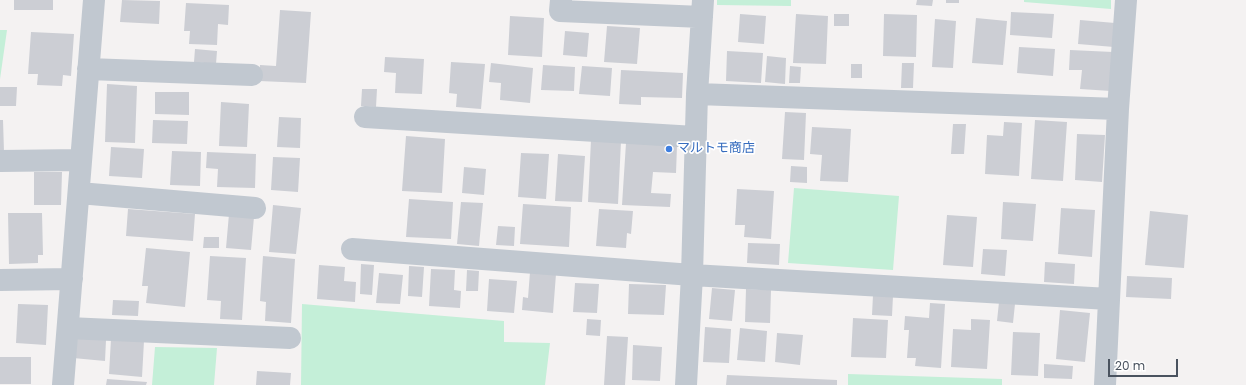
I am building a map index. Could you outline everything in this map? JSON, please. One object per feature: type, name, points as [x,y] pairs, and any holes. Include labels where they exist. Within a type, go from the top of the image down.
[{"type":"street","points":[[63,385],[94,0]]},
{"type":"street","points":[[561,0],[560,11],[703,8],[695,137],[692,275],[686,385]]},
{"type":"street","points":[[1105,385],[1118,108],[1126,0]]},
{"type":"street","points":[[88,69],[252,75]]},
{"type":"street","points":[[697,94],[1118,108]]},
{"type":"street","points":[[365,117],[695,137]]},
{"type":"street","points":[[0,161],[81,160]]},
{"type":"street","points":[[79,193],[255,208]]},
{"type":"street","points":[[352,250],[692,275],[1109,299]]},
{"type":"street","points":[[0,280],[72,279]]},
{"type":"street","points":[[68,328],[290,338]]},
{"type":"green space","points":[[717,0],[791,0],[791,6],[717,5]]},
{"type":"green space","points":[[1024,0],[1111,0],[1111,9],[1024,2]]},
{"type":"green space","points":[[0,30],[7,30],[0,79]]},
{"type":"green space","points":[[794,188],[899,196],[893,270],[788,263]]},
{"type":"green space","points":[[302,304],[504,321],[504,342],[550,343],[545,385],[301,385]]},
{"type":"green space","points":[[155,347],[217,348],[214,385],[152,385]]},
{"type":"green space","points":[[848,374],[1002,379],[1002,385],[848,385]]},
{"type":"building","points":[[14,0],[53,0],[53,10],[14,10]]},
{"type":"building","points":[[122,0],[160,1],[159,24],[120,22]]},
{"type":"building","points":[[917,0],[933,0],[932,6],[916,5]]},
{"type":"building","points":[[946,0],[959,0],[959,3],[946,3]]},
{"type":"building","points":[[186,3],[229,5],[228,25],[218,24],[217,45],[189,44],[190,31],[184,31]]},
{"type":"building","points":[[280,10],[311,12],[306,83],[259,81],[260,65],[276,66]]},
{"type":"building","points":[[1011,12],[1054,14],[1052,38],[1010,35]]},
{"type":"building","points":[[740,14],[766,16],[764,44],[738,42]]},
{"type":"building","points":[[796,14],[828,16],[826,64],[793,63]]},
{"type":"building","points":[[834,14],[849,14],[849,26],[834,26]]},
{"type":"building","points":[[884,14],[917,15],[916,57],[883,56]]},
{"type":"building","points":[[510,16],[544,18],[542,57],[508,55]]},
{"type":"building","points":[[976,18],[1007,21],[1003,65],[972,63]]},
{"type":"building","points":[[935,19],[956,21],[953,68],[932,67]]},
{"type":"building","points":[[1080,20],[1115,23],[1114,47],[1078,44]]},
{"type":"building","points":[[607,26],[640,28],[637,64],[604,62]]},
{"type":"building","points":[[565,31],[589,33],[587,57],[563,55]]},
{"type":"building","points":[[31,32],[74,34],[71,76],[63,75],[62,86],[37,85],[38,74],[28,74]]},
{"type":"building","points":[[1019,47],[1055,49],[1053,76],[1017,73]]},
{"type":"building","points":[[195,49],[217,51],[216,64],[194,62]]},
{"type":"building","points":[[1070,50],[1113,52],[1111,91],[1080,89],[1082,70],[1069,70]]},
{"type":"building","points":[[727,51],[763,53],[761,83],[726,81]]},
{"type":"building","points":[[767,56],[786,58],[785,84],[765,82]]},
{"type":"building","points":[[385,57],[424,59],[422,94],[395,93],[396,73],[384,72]]},
{"type":"building","points":[[451,62],[485,64],[481,109],[456,107],[457,94],[449,93]]},
{"type":"building","points":[[491,63],[533,68],[530,103],[500,100],[501,83],[489,82]]},
{"type":"building","points":[[902,63],[914,63],[913,88],[901,88]]},
{"type":"building","points":[[851,64],[862,64],[862,78],[851,78]]},
{"type":"building","points":[[543,65],[575,67],[574,91],[541,90]]},
{"type":"building","points":[[582,66],[612,68],[610,96],[579,94]]},
{"type":"building","points":[[790,66],[801,67],[800,83],[789,83]]},
{"type":"building","points":[[621,70],[683,73],[682,98],[641,97],[641,105],[619,104]]},
{"type":"building","points":[[107,84],[137,86],[135,143],[105,142]]},
{"type":"building","points":[[0,87],[17,87],[16,106],[0,106]]},
{"type":"building","points":[[362,89],[377,89],[376,107],[361,106]]},
{"type":"building","points":[[155,92],[189,92],[189,115],[155,114]]},
{"type":"building","points":[[221,102],[249,104],[247,147],[219,146]]},
{"type":"building","points":[[785,112],[806,113],[804,160],[782,159]]},
{"type":"building","points":[[279,117],[301,118],[300,148],[277,147]]},
{"type":"building","points":[[0,120],[3,120],[4,152],[0,152]]},
{"type":"building","points":[[153,120],[188,121],[187,144],[152,143]]},
{"type":"building","points":[[1035,120],[1067,122],[1063,181],[1031,179]]},
{"type":"building","points":[[1004,122],[1022,123],[1019,176],[985,174],[987,135],[1003,136]]},
{"type":"building","points":[[953,124],[966,124],[964,154],[951,154]]},
{"type":"building","points":[[812,127],[851,129],[848,182],[820,181],[822,155],[810,154]]},
{"type":"building","points":[[1077,134],[1105,135],[1102,182],[1075,180]]},
{"type":"building","points":[[406,136],[445,139],[442,193],[402,191]]},
{"type":"building","points":[[591,140],[621,141],[618,204],[588,202]]},
{"type":"building","points":[[626,143],[677,146],[676,173],[653,172],[651,193],[671,194],[670,207],[622,205]]},
{"type":"building","points":[[111,147],[144,149],[142,178],[109,176]]},
{"type":"building","points":[[172,151],[201,152],[200,186],[170,185]]},
{"type":"building","points":[[207,152],[256,154],[255,188],[217,187],[218,169],[206,168]]},
{"type":"building","points":[[521,153],[549,154],[546,199],[518,197]]},
{"type":"building","points":[[558,154],[585,156],[582,202],[555,201]]},
{"type":"building","points":[[273,157],[300,158],[298,192],[271,190]]},
{"type":"building","points":[[791,166],[807,167],[807,183],[790,182]]},
{"type":"building","points":[[464,167],[486,169],[484,195],[462,193]]},
{"type":"building","points":[[34,172],[62,172],[61,205],[34,205]]},
{"type":"building","points":[[737,189],[774,191],[771,239],[744,237],[745,225],[735,225]]},
{"type":"building","points":[[409,199],[453,202],[451,239],[406,237]]},
{"type":"building","points":[[461,202],[483,203],[479,246],[457,244]]},
{"type":"building","points":[[1003,202],[1036,204],[1033,241],[1001,239]]},
{"type":"building","points":[[523,204],[571,207],[569,247],[520,244]]},
{"type":"building","points":[[273,205],[301,208],[296,254],[269,252]]},
{"type":"building","points":[[1061,208],[1095,210],[1092,257],[1058,254]]},
{"type":"building","points":[[128,209],[195,214],[193,241],[126,236]]},
{"type":"building","points":[[599,209],[633,211],[631,234],[627,233],[626,248],[596,246]]},
{"type":"building","points":[[1150,211],[1188,215],[1184,268],[1145,265]]},
{"type":"building","points":[[8,213],[42,213],[43,255],[38,255],[38,263],[9,264]]},
{"type":"building","points":[[229,214],[254,217],[251,250],[226,248]]},
{"type":"building","points":[[947,215],[977,217],[973,267],[943,265]]},
{"type":"building","points":[[498,226],[515,227],[514,246],[496,245]]},
{"type":"building","points":[[204,237],[219,237],[219,248],[203,248]]},
{"type":"building","points":[[748,243],[780,244],[779,265],[747,263]]},
{"type":"building","points":[[146,248],[190,252],[185,307],[146,303],[148,286],[142,286]]},
{"type":"building","points":[[983,249],[1007,250],[1005,276],[981,274]]},
{"type":"building","points":[[210,256],[246,258],[242,320],[220,319],[221,301],[207,300]]},
{"type":"building","points":[[263,256],[295,259],[291,323],[265,321],[266,302],[260,301]]},
{"type":"building","points":[[1045,262],[1075,264],[1074,284],[1044,282]]},
{"type":"building","points":[[361,264],[374,265],[372,295],[360,294]]},
{"type":"building","points":[[319,265],[345,267],[344,281],[356,282],[355,302],[317,299]]},
{"type":"building","points":[[409,266],[424,267],[422,297],[408,296]]},
{"type":"building","points":[[431,269],[455,270],[454,290],[461,291],[460,308],[429,306]]},
{"type":"building","points":[[467,270],[479,271],[478,291],[466,291]]},
{"type":"building","points":[[530,272],[556,274],[553,313],[522,310],[523,297],[528,298]]},
{"type":"building","points":[[379,273],[403,275],[400,304],[376,303]]},
{"type":"building","points":[[1127,276],[1172,278],[1171,299],[1126,297]]},
{"type":"building","points":[[489,279],[517,281],[514,313],[487,311]]},
{"type":"building","points":[[575,283],[599,284],[597,313],[573,312]]},
{"type":"building","points":[[629,284],[666,285],[664,315],[628,314]]},
{"type":"building","points":[[712,288],[735,290],[732,321],[709,319]]},
{"type":"building","points":[[746,289],[771,290],[770,323],[745,322]]},
{"type":"building","points":[[873,295],[893,296],[892,316],[872,315]]},
{"type":"building","points":[[113,300],[139,301],[138,316],[112,315]]},
{"type":"building","points":[[999,302],[1015,304],[1013,323],[997,321]]},
{"type":"building","points":[[930,303],[945,304],[941,368],[915,366],[916,358],[907,358],[909,330],[904,330],[905,316],[929,318]]},
{"type":"building","points":[[18,304],[48,305],[46,345],[16,343]]},
{"type":"building","points":[[1060,310],[1090,313],[1085,362],[1056,359]]},
{"type":"building","points":[[853,318],[888,320],[886,358],[851,357]]},
{"type":"building","points":[[587,319],[601,320],[600,336],[586,335]]},
{"type":"building","points":[[971,319],[990,320],[987,369],[951,367],[953,329],[971,330]]},
{"type":"building","points":[[705,327],[731,329],[729,363],[703,362]]},
{"type":"building","points":[[740,328],[767,331],[765,362],[737,360]]},
{"type":"building","points":[[1013,332],[1040,333],[1038,376],[1011,375]]},
{"type":"building","points":[[777,333],[803,335],[800,365],[775,362]]},
{"type":"building","points":[[607,336],[628,337],[625,385],[604,385]]},
{"type":"building","points":[[74,337],[106,340],[105,361],[73,358]]},
{"type":"building","points":[[111,339],[144,341],[142,377],[109,374]]},
{"type":"building","points":[[633,345],[662,347],[660,381],[632,380]]},
{"type":"building","points":[[0,357],[31,357],[31,384],[0,384]]},
{"type":"building","points":[[1044,364],[1073,366],[1072,379],[1044,378]]},
{"type":"building","points":[[257,371],[291,373],[290,385],[256,385]]},
{"type":"building","points":[[727,375],[837,380],[837,385],[726,385]]},
{"type":"building","points":[[107,379],[147,382],[146,385],[106,385]]},
{"type":"place","name":"マルトモ商店","points":[[669,149]]}]
